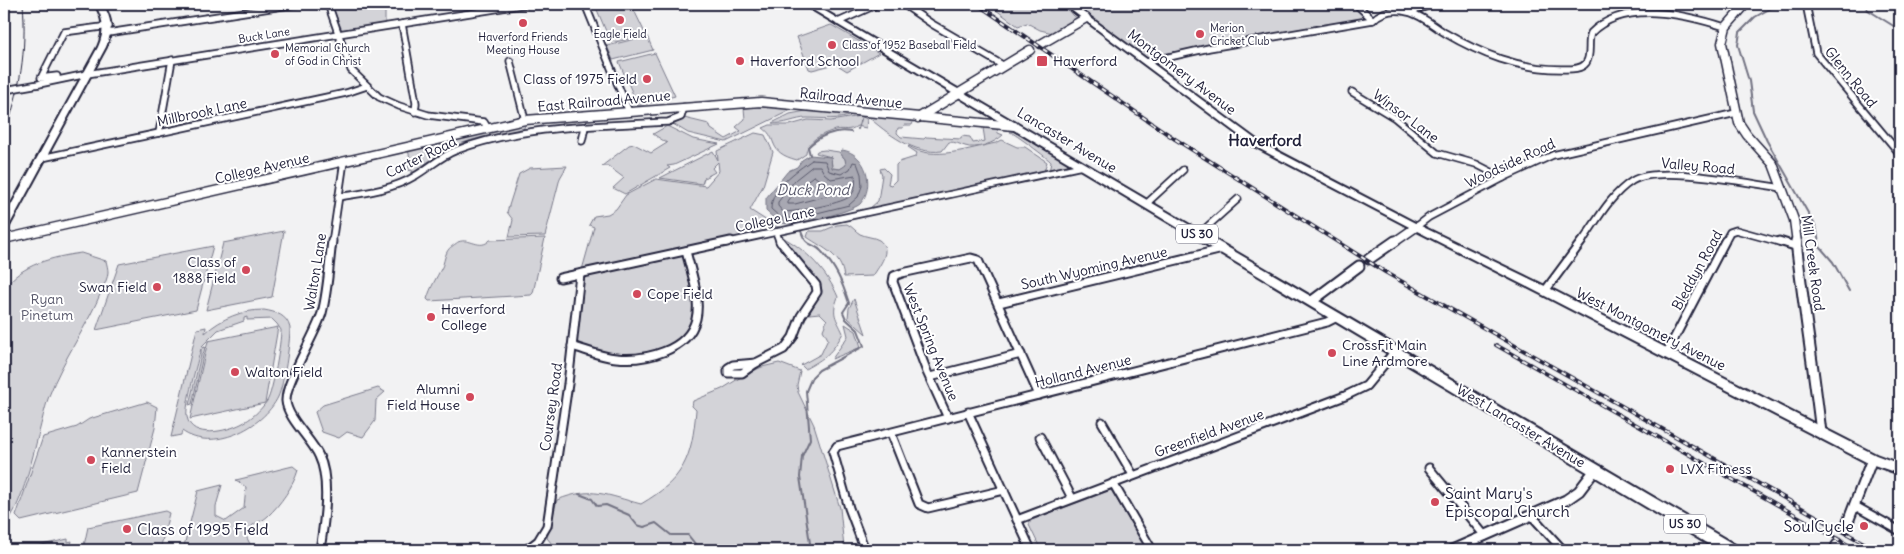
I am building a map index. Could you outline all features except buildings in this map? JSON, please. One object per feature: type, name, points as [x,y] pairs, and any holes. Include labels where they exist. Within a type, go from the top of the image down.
[{"type":"highway","name":"Lancaster Avenue","points":[[807,4],[1312,302]]},
{"type":"highway","name":"West Lancaster Avenue","points":[[1312,302],[1730,550]]},
{"type":"main road","points":[[4,226],[42,158],[84,74],[95,62],[108,29],[102,4]]},
{"type":"main road","name":"Montgomery Avenue","points":[[1067,4],[1255,143],[1416,227]]},
{"type":"main road","name":"West Montgomery Avenue","points":[[1416,227],[1546,291],[1872,459],[1900,469]]},
{"type":"street","points":[[84,74],[67,74],[41,78],[64,32],[108,29],[296,4]]},
{"type":"street","points":[[328,4],[352,70],[379,97],[415,112],[442,118],[484,122],[487,127]]},
{"type":"street","name":"Buck Lane","points":[[4,90],[84,74],[527,4]]},
{"type":"street","points":[[585,4],[629,112]]},
{"type":"street","points":[[838,22],[878,4]]},
{"type":"street","points":[[903,4],[940,29],[1004,66]]},
{"type":"street","points":[[1356,4],[1373,20]]},
{"type":"street","points":[[1147,62],[1209,48],[1373,20],[1380,13],[1394,11],[1410,12],[1434,4]]},
{"type":"street","points":[[1410,12],[1486,55],[1516,65],[1571,69],[1584,65],[1588,60],[1589,37],[1592,31],[1604,21],[1625,9],[1644,7],[1666,9],[1726,27],[1746,4]]},
{"type":"street","name":"Glenn Road","points":[[1806,4],[1814,48],[1821,60],[1900,154]]},
{"type":"street","points":[[1041,44],[1086,18]]},
{"type":"street","points":[[402,24],[416,103],[415,112]]},
{"type":"street","name":"Mill Creek Road","points":[[1726,27],[1721,35],[1736,113],[1742,129],[1774,164],[1794,220],[1814,364],[1821,433]]},
{"type":"street","points":[[918,118],[1030,50]]},
{"type":"street","points":[[159,133],[172,60]]},
{"type":"street","points":[[510,62],[525,120]]},
{"type":"street","name":"Millbrook Lane","points":[[42,158],[346,93],[366,86]]},
{"type":"street","name":"Winsor Lane","points":[[1352,92],[1395,118],[1437,153],[1476,164],[1503,178]]},
{"type":"street","name":"Railroad Avenue","points":[[684,107],[768,102],[1014,126]]},
{"type":"street","name":"East Railroad Avenue","points":[[525,120],[684,107]]},
{"type":"street","name":"Carter Road","points":[[338,197],[395,185],[424,171],[455,151],[472,146],[532,133],[585,127],[668,122],[680,118],[684,107]]},
{"type":"street","name":"Woodside Road","points":[[1369,259],[1429,217],[1503,178],[1554,155],[1736,113]]},
{"type":"street","name":"College Avenue","points":[[4,239],[487,127],[525,120]]},
{"type":"street","points":[[582,141],[585,127]]},
{"type":"street","name":"Walton Lane","points":[[320,550],[325,513],[322,463],[319,455],[291,414],[286,401],[290,386],[322,313],[344,161]]},
{"type":"street","name":"College Lane","points":[[560,278],[1082,166]]},
{"type":"street","points":[[1146,204],[1183,170]]},
{"type":"street","name":"Valley Road","points":[[1546,291],[1616,195],[1632,180],[1652,175],[1676,174],[1783,188]]},
{"type":"street","points":[[1198,234],[1238,199]]},
{"type":"street","name":"Bleddyn Road","points":[[1666,354],[1730,232],[1736,230],[1744,231],[1798,247]]},
{"type":"street","points":[[756,363],[784,349],[790,343],[801,316],[817,292],[816,285],[780,242],[776,232]]},
{"type":"street","name":"South Wyoming Avenue","points":[[998,302],[1223,249]]},
{"type":"street","points":[[572,346],[609,356],[625,358],[655,353],[681,342],[692,330],[696,314],[686,251]]},
{"type":"street","name":"West Spring Avenue","points":[[948,418],[898,298],[893,282],[894,276],[921,268],[976,258],[998,302]]},
{"type":"street","points":[[1312,302],[1359,266]]},
{"type":"street","name":"Coursey Road","points":[[526,550],[538,541],[547,526],[580,274]]},
{"type":"street","points":[[998,302],[1039,395]]},
{"type":"street","name":"Holland Avenue","points":[[865,550],[834,461],[833,452],[837,446],[1318,324],[1338,317]]},
{"type":"street","name":"Greenfield Avenue","points":[[1017,520],[1345,396],[1366,386],[1395,351]]},
{"type":"street","points":[[930,378],[1021,354]]},
{"type":"street","name":"West Spring Avenue","points":[[968,412],[1031,550]]},
{"type":"street","points":[[1102,422],[1133,475]]},
{"type":"street","points":[[891,433],[919,504],[928,508],[954,501],[980,498],[1004,490]]},
{"type":"street","points":[[1040,437],[1072,498]]},
{"type":"street","points":[[1846,527],[1872,459]]},
{"type":"street","points":[[1429,468],[1485,536]]},
{"type":"street","points":[[1452,550],[1571,497],[1595,470]]},
{"type":"street","points":[[1113,483],[1152,550]]},
{"type":"street","points":[[1855,506],[1900,531]]},
{"type":"street","points":[[1532,516],[1563,550]]},
{"type":"green space","points":[[331,4],[385,4],[385,24],[342,30]]},
{"type":"green space","name":"Eagle Field","points":[[631,4],[646,35],[611,43],[595,5]]},
{"type":"green space","points":[[1009,4],[1059,4],[1078,19],[1053,33],[1040,30],[1027,23],[1018,26],[996,10]]},
{"type":"green space","name":"Merion Cricket Club","points":[[1068,4],[1356,4],[1373,20],[1147,62]]},
{"type":"green space","name":"Class of 1952 Baseball Field","points":[[831,25],[879,53],[847,71],[836,64],[812,70],[809,69],[797,37]]},
{"type":"green space","points":[[647,36],[653,50],[613,60],[607,46]]},
{"type":"green space","name":"Class of 1975 Field","points":[[655,53],[675,96],[638,106],[619,62]]},
{"type":"green space","points":[[744,108],[793,109],[726,142],[688,133],[673,124],[684,118],[709,124],[711,129],[726,139],[741,131],[736,127],[745,119]]},
{"type":"green space","points":[[811,110],[854,114],[837,118],[803,118],[772,123],[790,114]]},
{"type":"green space","points":[[860,116],[867,119],[866,128],[857,126],[849,129],[835,130],[820,136],[812,141],[806,154],[797,160],[781,153],[774,145],[768,132],[763,128],[770,125],[790,125],[808,120],[831,121]]},
{"type":"green space","points":[[867,116],[914,120],[912,125],[904,125],[903,128],[898,128],[897,133],[901,137],[961,139],[962,136],[970,137],[973,143],[985,141],[983,128],[997,129],[998,133],[1003,135],[990,143],[980,146],[969,147],[949,142],[942,151],[921,150],[892,136]]},
{"type":"green space","points":[[526,123],[523,130],[482,137],[452,147],[417,170],[418,172],[411,177],[409,176],[413,171],[408,170],[410,159],[408,149]]},
{"type":"green space","points":[[667,126],[693,139],[719,144],[674,165],[667,166],[670,168],[625,194],[613,188],[624,178],[608,166],[602,166],[629,145],[634,144],[651,153],[667,143],[653,134]]},
{"type":"green space","points":[[1013,131],[1068,163],[1067,167],[1049,172],[1051,162],[1010,132]]},
{"type":"green space","points":[[755,133],[765,135],[773,152],[763,186],[750,210],[775,226],[786,228],[582,270],[594,227],[589,225],[594,216],[608,214],[616,209],[626,195],[656,179],[706,186],[719,171],[718,162],[712,168],[715,172],[704,178],[702,184],[660,178],[713,151],[718,160],[717,151]]},
{"type":"green space","points":[[1002,140],[1017,147],[1025,147],[1047,162],[1044,171],[869,209],[878,201],[882,175],[880,169],[884,168],[890,174],[888,184],[891,185],[896,180],[896,165],[899,162],[915,157],[917,153],[909,146],[919,151],[940,153],[963,150]]},
{"type":"green space","points":[[817,151],[839,152],[847,165],[840,169],[832,168],[831,157],[816,153]]},
{"type":"green space","points":[[567,166],[560,178],[545,236],[509,237],[513,220],[507,212],[519,174],[530,168]]},
{"type":"green space","points":[[847,224],[860,234],[879,240],[885,248],[884,258],[873,276],[844,277],[835,257],[807,237],[809,231],[823,231],[837,225]]},
{"type":"green space","name":"Class of 1888 Field","points":[[284,231],[272,297],[206,310],[223,243]]},
{"type":"green space","points":[[782,237],[815,262],[834,288],[838,297],[835,312],[836,319],[843,333],[835,346],[827,354],[818,362],[805,369],[801,365],[821,354],[828,339],[823,330],[827,320],[820,313],[809,314],[822,291],[820,283]]},
{"type":"green space","points":[[545,238],[531,295],[429,301],[427,299],[448,251],[458,242],[467,241],[482,244],[490,240]]},
{"type":"green space","name":"Swan Field","points":[[213,246],[196,310],[96,330],[119,264]]},
{"type":"green space","name":"Ryan Pinetum","points":[[81,253],[106,261],[107,277],[96,304],[61,369],[49,396],[25,485],[11,516],[4,524],[4,288],[11,280],[29,267],[60,257]]},
{"type":"green space","name":"Cope Field","points":[[684,255],[695,312],[690,330],[682,339],[660,350],[635,355],[596,351],[579,345],[576,338],[584,279],[587,275]]},
{"type":"green space","points":[[854,299],[866,334],[848,318],[849,308]]},
{"type":"green space","points":[[256,310],[277,313],[284,317],[290,328],[288,353],[282,383],[278,397],[271,408],[249,427],[236,434],[208,439],[194,437],[182,431],[181,435],[171,437],[197,329],[206,327],[205,333],[218,323],[233,316]],"holes":[[[247,317],[247,320],[272,319],[281,330],[274,378],[267,401],[252,417],[235,427],[211,432],[196,429],[190,424],[187,411],[201,349],[189,405],[192,404],[205,347],[202,348],[203,345],[218,330],[244,321],[244,318]]]},
{"type":"green space","points":[[845,324],[856,331],[861,347],[832,359],[848,336]]},
{"type":"green space","name":"Walton Field","points":[[278,327],[265,403],[190,419],[208,341]]},
{"type":"green space","points":[[779,363],[800,371],[797,385],[798,392],[814,425],[840,508],[844,548],[841,550],[557,550],[547,538],[557,500],[580,493],[599,493],[641,504],[656,495],[676,476],[688,454],[692,441],[696,410],[692,406],[693,401],[722,389],[746,374],[762,367]]},
{"type":"green space","points":[[378,388],[385,392],[376,400],[375,421],[363,437],[347,432],[339,438],[322,432],[315,412],[323,405]]},
{"type":"green space","name":"Kannerstein Field","points":[[147,402],[157,407],[155,428],[138,493],[21,521],[16,516],[43,437],[77,427],[89,419]]},
{"type":"green space","points":[[293,466],[298,470],[286,494],[268,516],[251,527],[246,536],[253,550],[183,550],[198,491],[222,485],[216,506],[216,516],[226,521],[244,508],[246,487],[236,480]]},
{"type":"green space","points":[[1111,490],[1147,550],[1041,550],[1029,525],[1031,520]]},
{"type":"green space","name":"Class of 1995 Field","points":[[165,511],[169,513],[160,550],[83,550],[88,527]]},
{"type":"green space","points":[[68,539],[68,542],[72,541],[70,550],[20,550]]},
{"type":"water","name":"Duck Pond","points":[[842,150],[850,152],[857,157],[866,171],[867,188],[865,197],[860,204],[840,212],[796,224],[779,223],[766,211],[766,198],[788,171],[797,167],[802,160],[810,155],[831,157],[832,168],[840,169],[846,165],[845,159],[840,153]]},
{"type":"waterway","points":[[1772,4],[1771,8],[1755,17],[1740,32],[1738,45],[1749,81],[1753,111],[1767,141],[1816,227],[1820,247],[1833,262],[1849,291]]},
{"type":"waterway","points":[[1864,4],[1868,10],[1900,30]]},
{"type":"waterway","points":[[858,129],[861,119]]},
{"type":"waterway","points":[[810,155],[808,147],[822,137],[833,133],[851,132]]},
{"type":"waterway","points":[[801,231],[808,243],[819,249],[835,270],[849,303],[843,312],[846,319],[858,330],[864,346],[819,370],[812,377],[806,391],[810,439],[802,456],[800,477],[811,550]]},
{"type":"waterway","points":[[579,494],[592,499],[597,506],[606,505],[629,515],[637,525],[644,527],[656,523],[671,535],[688,535],[696,545],[705,550]]},
{"type":"tunnel","points":[[1837,545],[1846,527]]},
{"type":"tram line","points":[[4,136],[10,120],[21,71],[24,38],[23,4]]},
{"type":"railway","points":[[977,4],[1175,139],[1385,272],[1876,550]]},
{"type":"railway","points":[[1496,345],[1857,550]]},
{"type":"place","name":"Eagle Field","points":[[620,20]]},
{"type":"place","name":"Haverford Friends Meeting House","points":[[523,23]]},
{"type":"place","name":"Merion Cricket Club","points":[[1200,34]]},
{"type":"place","name":"Class of 1952 Baseball Field","points":[[832,45]]},
{"type":"place","name":"Memorial Church of God in Christ","points":[[275,54]]},
{"type":"place","name":"Haverford School","points":[[740,61]]},
{"type":"place","name":"Haverford","points":[[1042,61]]},
{"type":"place","name":"Class of 1975 Field","points":[[647,79]]},
{"type":"place","name":"Class of 1888 Field","points":[[246,270]]},
{"type":"place","name":"Swan Field","points":[[157,287]]},
{"type":"place","name":"Cope Field","points":[[637,294]]},
{"type":"place","name":"Haverford College","points":[[431,317]]},
{"type":"place","name":"CrossFit Main Line Ardmore","points":[[1332,353]]},
{"type":"place","name":"Walton Field","points":[[235,372]]},
{"type":"place","name":"Alumni Field House","points":[[470,397]]},
{"type":"place","name":"Kannerstein Field","points":[[91,460]]},
{"type":"place","name":"LVX Fitness","points":[[1670,469]]},
{"type":"place","name":"Saint Mary's Episcopal Church","points":[[1435,502]]},
{"type":"place","name":"SoulCycle","points":[[1864,526]]},
{"type":"place","name":"Class of 1995 Field","points":[[127,529]]},
{"type":"district","name":"Haverford","points":[[1265,140]]}]
